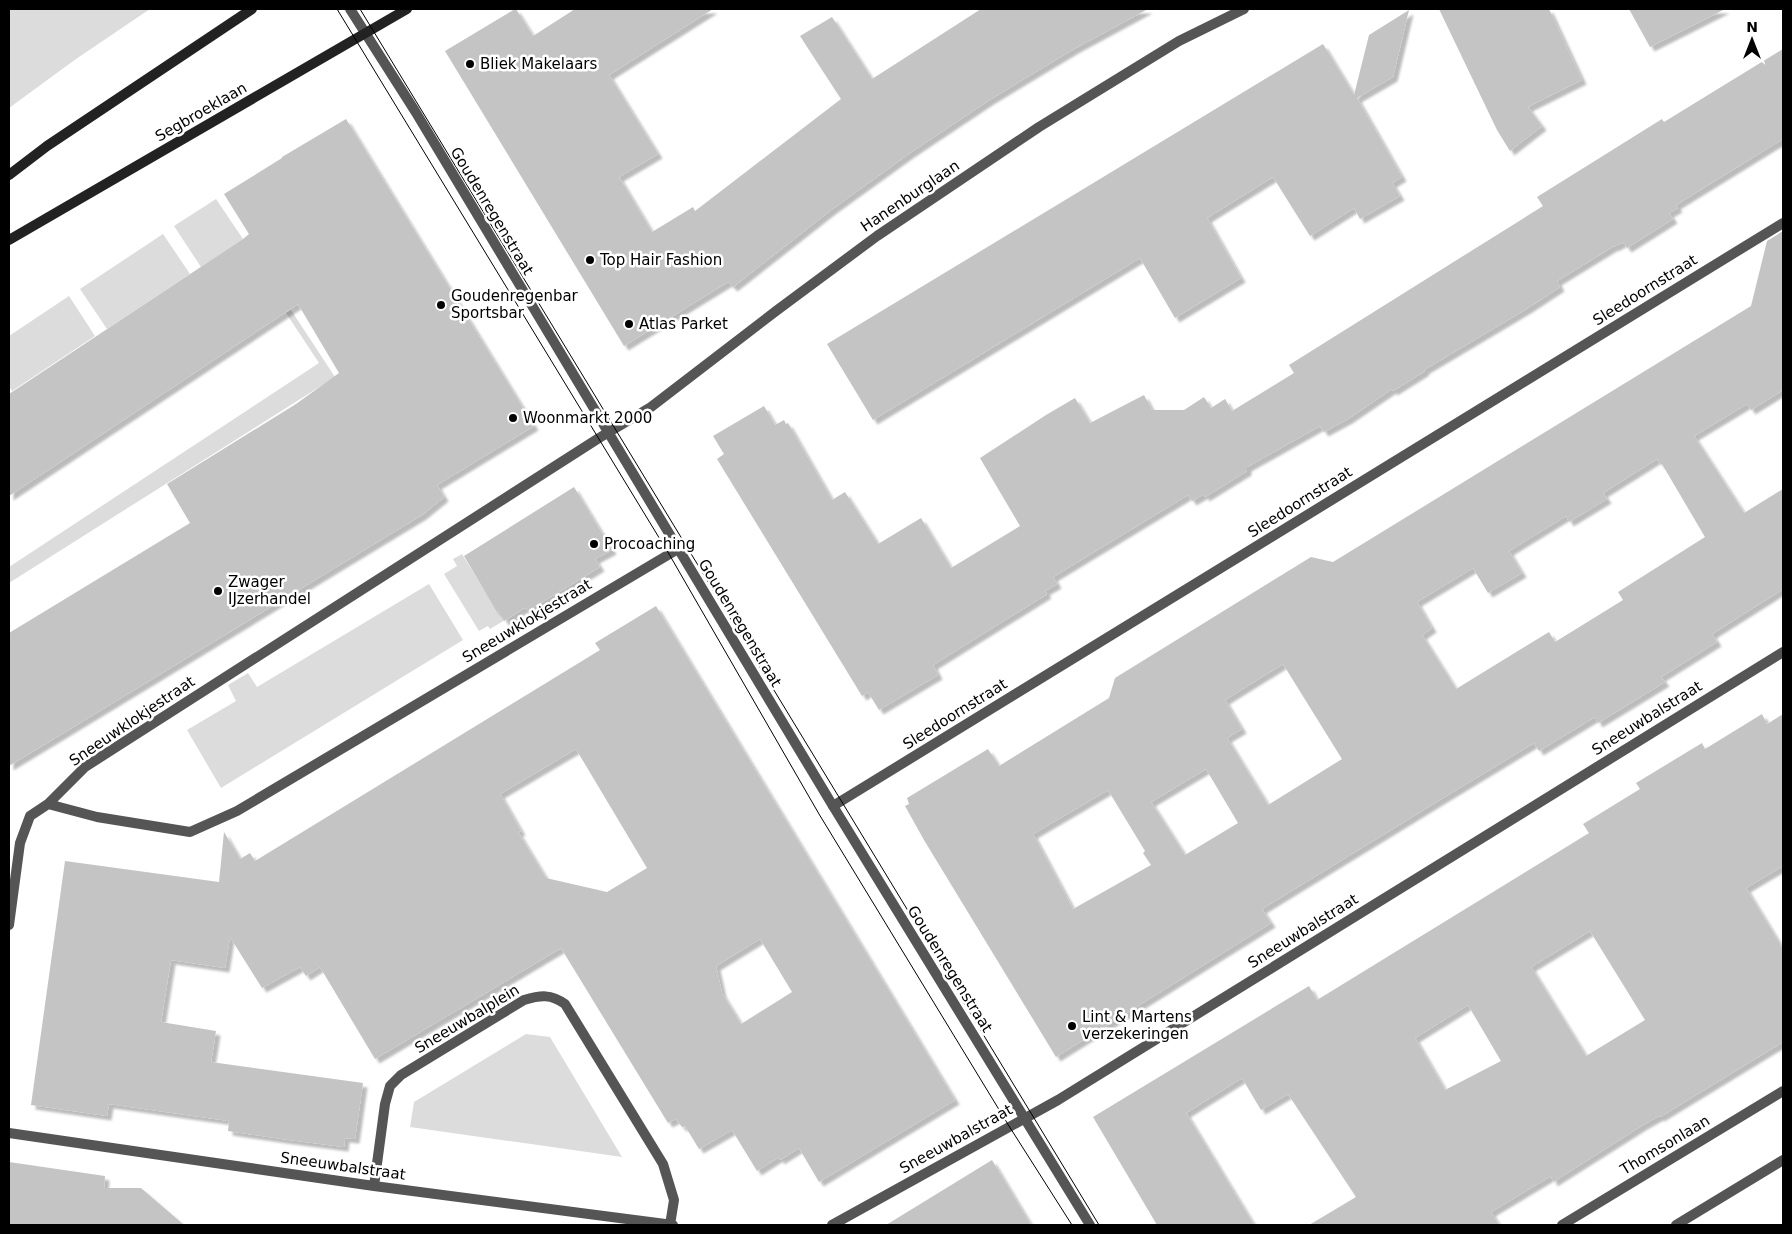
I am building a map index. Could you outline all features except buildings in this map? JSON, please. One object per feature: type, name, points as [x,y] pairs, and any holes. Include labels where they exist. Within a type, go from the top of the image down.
[{"type":"main road","points":[[9,175],[47,146],[252,9]]},
{"type":"main road","name":"Segbroeklaan","points":[[9,240],[407,9]]},
{"type":"street","name":"Goudenregenstraat","points":[[350,9],[414,111],[833,806],[1090,1225]]},
{"type":"street","name":"Hanenburglaan","points":[[608,432],[651,407],[776,310],[877,236],[1039,127],[1179,41],[1244,9]]},
{"type":"street","name":"Sleedoornstraat","points":[[833,806],[1783,223]]},
{"type":"street","name":"Sneeuwklokjestraat","points":[[608,432],[84,767],[48,804],[97,817],[190,832],[237,811],[678,549]]},
{"type":"street","name":"Sneeuwbalstraat","points":[[832,1225],[1058,1100],[1783,652]]},
{"type":"street","points":[[9,925],[20,843],[30,816],[48,804]]},
{"type":"street","name":"Sneeuwbalplein","points":[[374,1186],[385,1104],[390,1086],[402,1075],[524,1000],[540,995],[558,999],[565,1004],[663,1164],[674,1200],[672,1225]]},
{"type":"street","name":"Thomsonlaan","points":[[1562,1225],[1783,1091]]},
{"type":"street","name":"Sneeuwbalstraat","points":[[9,1133],[374,1186],[672,1225]]},
{"type":"street","points":[[1676,1225],[1783,1160]]},
{"type":"shaded area","points":[[9,9],[150,9],[76,59],[9,108]]},
{"type":"shaded area","points":[[216,199],[243,239],[201,267],[174,226]]},
{"type":"shaded area","points":[[163,234],[190,274],[107,329],[80,289]]},
{"type":"shaded area","points":[[69,296],[95,336],[12,391],[9,386],[9,336]]},
{"type":"shaded area","points":[[291,310],[335,377],[9,583],[9,567],[319,363],[286,313]]},
{"type":"shaded area","points":[[462,554],[497,611],[505,620],[490,629],[488,626],[479,631],[444,574],[457,566],[453,559]]},
{"type":"shaded area","points":[[429,584],[463,640],[221,788],[187,730],[236,701],[228,685],[248,673],[257,687]]},
{"type":"shaded area","points":[[526,1034],[550,1037],[622,1157],[410,1127],[414,1102]]},
{"type":"tram line","points":[[337,9],[669,554],[819,814],[1009,1126],[1072,1225]]},
{"type":"tram line","points":[[360,9],[1099,1225]]},
{"type":"place","name":"Bliek Makelaars","points":[[470,64]]},
{"type":"place","name":"Top Hair Fashion","points":[[590,260]]},
{"type":"place","name":"Goudenregenbar Sportsbar","points":[[441,305]]},
{"type":"place","name":"Atlas Parket","points":[[629,324]]},
{"type":"place","name":"Woonmarkt 2000","points":[[513,418]]},
{"type":"place","name":"Procoaching","points":[[594,544]]},
{"type":"place","name":"Zwager IJzerhandel","points":[[218,591]]},
{"type":"place","name":"Lint & Martens verzekeringen","points":[[1072,1026]]}]
